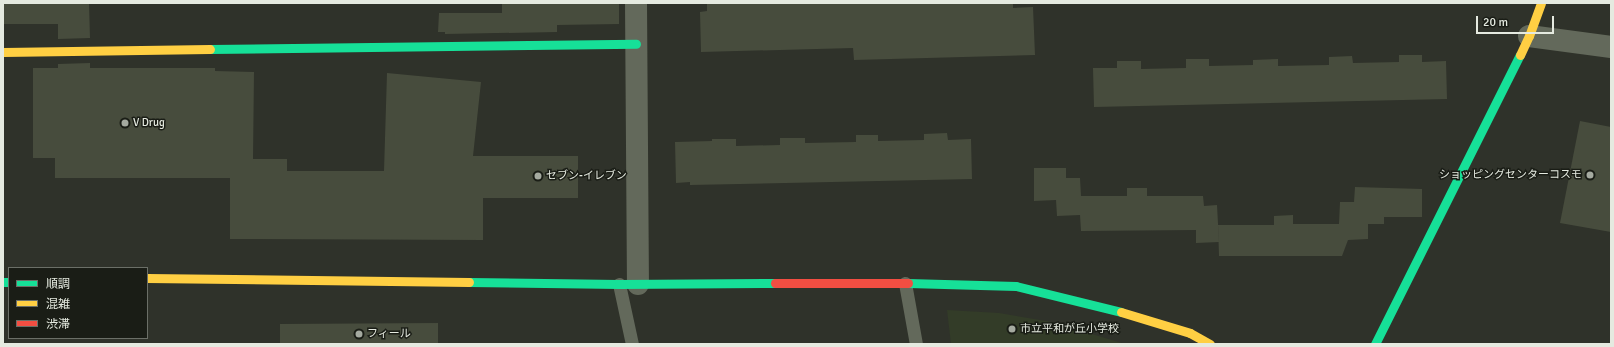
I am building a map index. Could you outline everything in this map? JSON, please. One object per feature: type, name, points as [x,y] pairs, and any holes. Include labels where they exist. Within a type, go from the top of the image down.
[{"type":"street","points":[[628,284],[636,3]]},
{"type":"street","points":[[1375,344],[1529,36],[1541,3]]},
{"type":"street","points":[[1529,36],[1611,47]]},
{"type":"street","points":[[3,52],[636,44]]},
{"type":"street","points":[[148,278],[628,284],[905,283],[1016,286],[1118,311],[1190,333],[1210,344]]},
{"type":"lane","points":[[905,283],[916,344]]},
{"type":"lane","points":[[628,284],[632,344]]},
{"type":"shaded area","name":"市立平和が丘小学校","points":[[947,310],[999,313],[1052,322],[1125,344],[951,344]]},
{"type":"building","points":[[3,3],[89,3],[90,38],[58,39],[58,24],[3,24]]},
{"type":"building","points":[[502,3],[619,3],[619,24],[557,25],[557,32],[445,34],[445,32],[438,32],[439,13],[502,13]]},
{"type":"building","points":[[1013,3],[1013,8],[1033,7],[1035,55],[854,60],[853,48],[701,52],[700,12],[707,11],[707,4]]},
{"type":"building","points":[[1399,55],[1422,55],[1422,62],[1446,61],[1447,99],[1094,107],[1093,68],[1117,68],[1117,61],[1141,61],[1141,69],[1186,68],[1186,59],[1209,59],[1209,66],[1253,65],[1253,60],[1278,59],[1278,66],[1329,65],[1329,57],[1352,56],[1353,63],[1399,62]]},
{"type":"building","points":[[90,63],[90,68],[215,68],[215,71],[254,72],[253,159],[287,159],[287,171],[384,171],[387,73],[481,82],[473,156],[578,156],[578,198],[483,198],[483,240],[230,239],[230,178],[55,178],[55,158],[33,158],[33,68],[58,68],[58,64]]},
{"type":"building","name":"ショッピングセンターコスモ","points":[[1580,121],[1611,127],[1611,232],[1560,223]]},
{"type":"building","points":[[947,133],[948,140],[971,139],[972,179],[690,185],[690,182],[676,183],[675,142],[736,139],[736,146],[780,145],[780,138],[805,138],[805,143],[856,142],[856,135],[878,135],[878,141],[924,140],[924,134]]},
{"type":"building","points":[[1034,168],[1066,168],[1066,178],[1080,178],[1081,196],[1127,196],[1127,188],[1147,188],[1147,196],[1203,196],[1204,206],[1217,205],[1219,242],[1196,243],[1196,230],[1081,231],[1080,215],[1057,216],[1056,200],[1034,201]]},
{"type":"building","points":[[1355,187],[1422,189],[1422,217],[1384,217],[1384,224],[1368,224],[1368,239],[1348,240],[1342,256],[1219,256],[1218,225],[1274,225],[1274,216],[1293,215],[1293,224],[1339,224],[1340,202],[1354,202]]},
{"type":"building","name":"フィール","points":[[438,323],[438,344],[280,344],[280,324]]},
{"type":"traffic: fast","points":[[210,49],[636,44]]},
{"type":"traffic: fast","points":[[1375,344],[1520,55]]},
{"type":"traffic: fast","points":[[3,282],[8,282]]},
{"type":"traffic: fast","points":[[469,282],[619,284],[775,283]]},
{"type":"traffic: fast","points":[[908,283],[1016,286],[1121,312]]},
{"type":"traffic: slow","points":[[1520,55],[1529,36],[1541,3]]},
{"type":"traffic: slow","points":[[3,52],[210,49]]},
{"type":"traffic: slow","points":[[148,278],[469,282]]},
{"type":"traffic: slow","points":[[1121,312],[1190,333],[1210,344]]},
{"type":"traffic: jam","points":[[775,283],[908,283]]},
{"type":"place","name":"V Drug","points":[[125,123]]},
{"type":"place","name":"ショッピングセンターコスモ","points":[[1590,175]]},
{"type":"place","name":"セブン-イレブン","points":[[538,176]]},
{"type":"place","name":"市立平和が丘小学校","points":[[1012,329]]},
{"type":"place","name":"フィール","points":[[359,334]]}]
